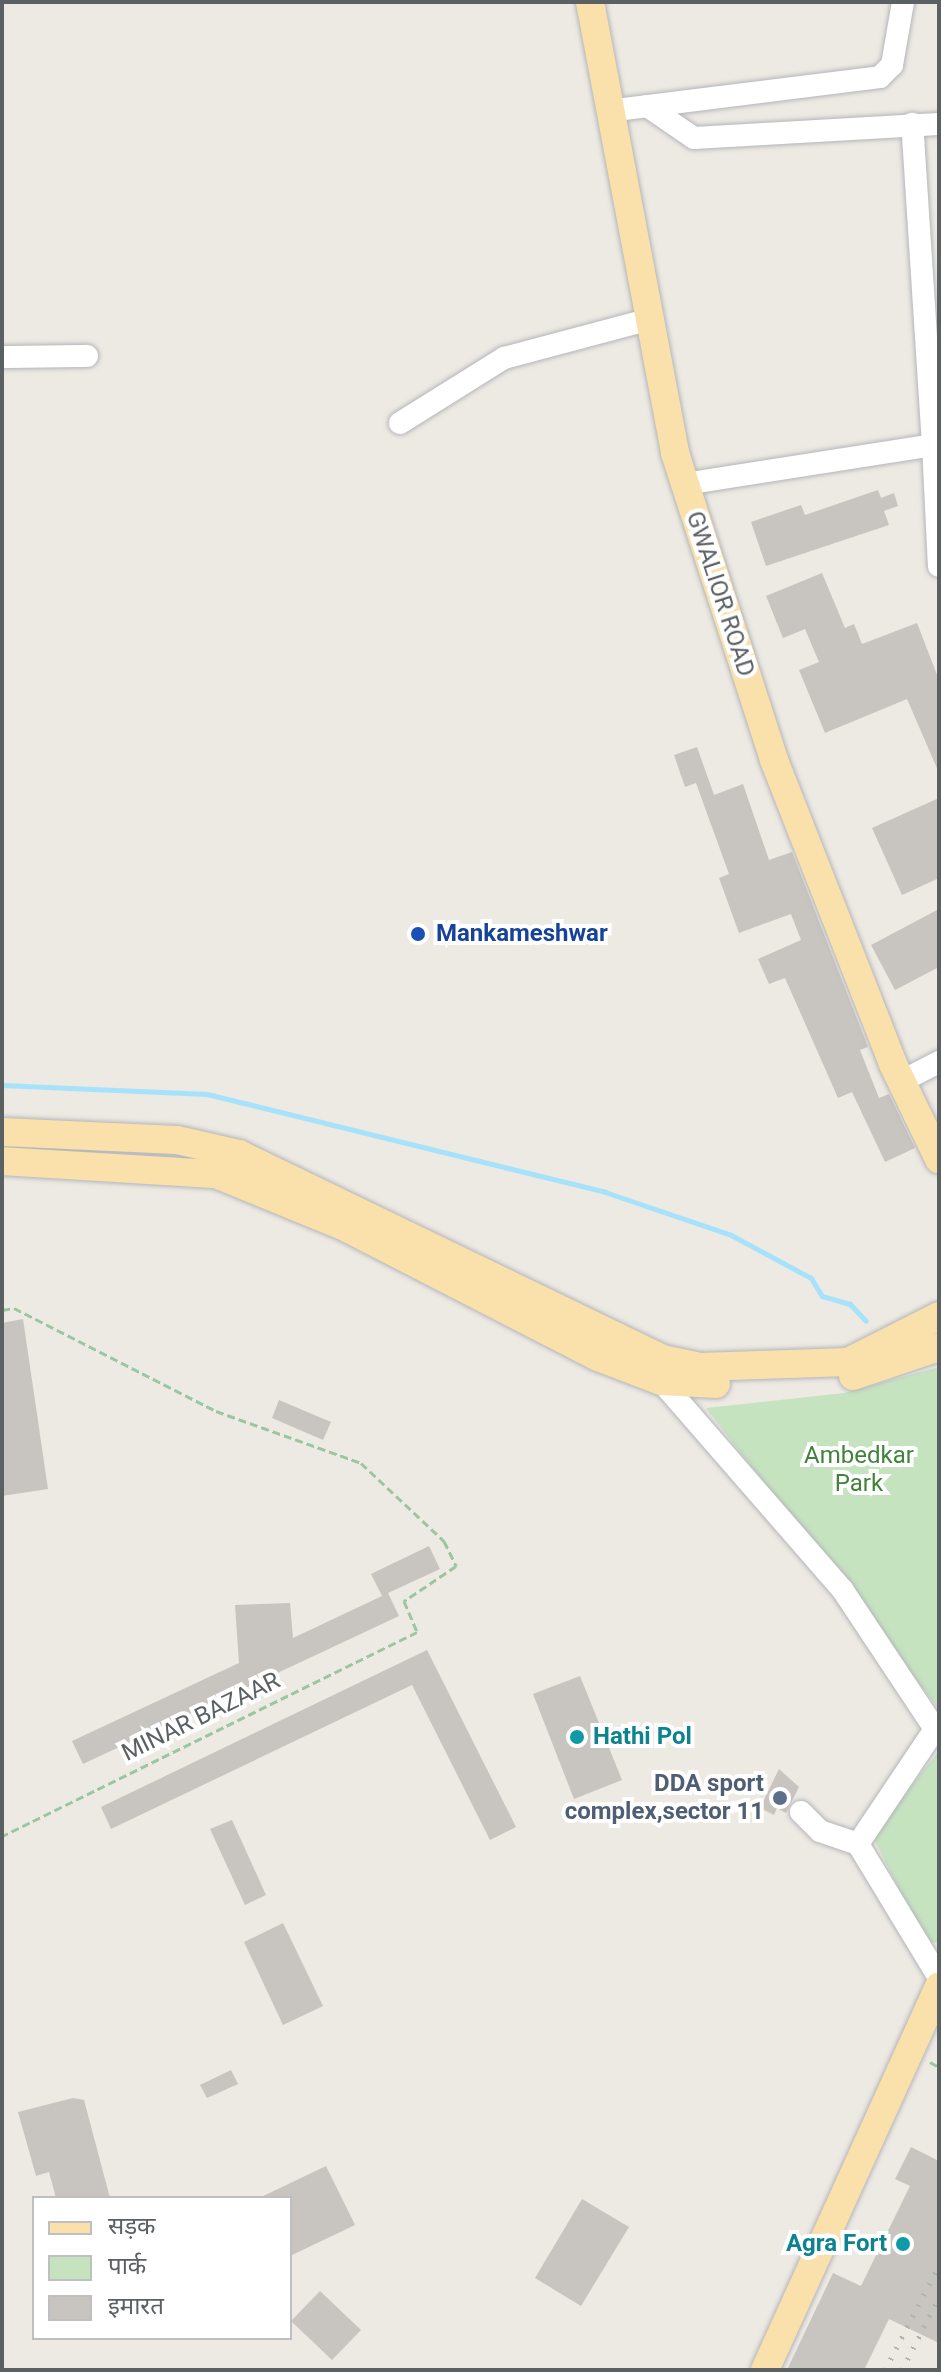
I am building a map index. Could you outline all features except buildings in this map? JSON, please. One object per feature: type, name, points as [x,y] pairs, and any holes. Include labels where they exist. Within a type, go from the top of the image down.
[{"type":"main road","name":"GWALIOR ROAD","points":[[590,2],[647,320],[685,484],[774,760],[902,1081],[939,1159]]},
{"type":"main road","points":[[2,1132],[177,1140],[598,1357],[661,1381],[829,1382],[939,1347]]},
{"type":"main road","points":[[2,1161],[220,1162],[282,1172],[663,1359],[753,1369],[848,1362],[939,1316]]},
{"type":"main road","points":[[765,2370],[939,1987]]},
{"type":"street","points":[[608,111],[880,77],[892,65],[903,2]]},
{"type":"street","points":[[647,106],[694,138],[939,124]]},
{"type":"street","points":[[912,124],[939,566]]},
{"type":"street","points":[[400,423],[504,358],[647,320]]},
{"type":"street","points":[[2,357],[87,356]]},
{"type":"street","points":[[685,484],[933,445]]},
{"type":"street","points":[[902,1081],[939,1062]]},
{"type":"street","points":[[661,1381],[842,1589],[933,1722],[933,1740],[858,1844]]},
{"type":"street","points":[[801,1812],[820,1831],[858,1844],[939,1978]]},
{"type":"path","name":"MINAR BAZAAR","points":[[2,1310],[53,1327],[216,1411],[361,1463],[444,1541],[456,1566],[404,1601],[417,1632],[2,1836]]},
{"type":"green space","name":"Ambedkar Park","points":[[939,1367],[939,1709],[706,1408],[844,1393]]},
{"type":"green space","points":[[939,1751],[939,1943],[926,1942],[872,1835]]},
{"type":"waterway","points":[[2,1085],[207,1094],[605,1192],[731,1235],[811,1278],[822,1296],[850,1304],[866,1321]]},
{"type":"railway","points":[[885,2370],[939,2265]]},
{"type":"railway","points":[[902,2370],[939,2297]]},
{"type":"place","name":"Mankameshwar","points":[[418,934]]},
{"type":"place","name":"Hathi Pol","points":[[577,1737]]},
{"type":"place","name":"DDA sport complex,sector 11","points":[[780,1798]]},
{"type":"place","name":"Agra Fort","points":[[903,2244]]}]
